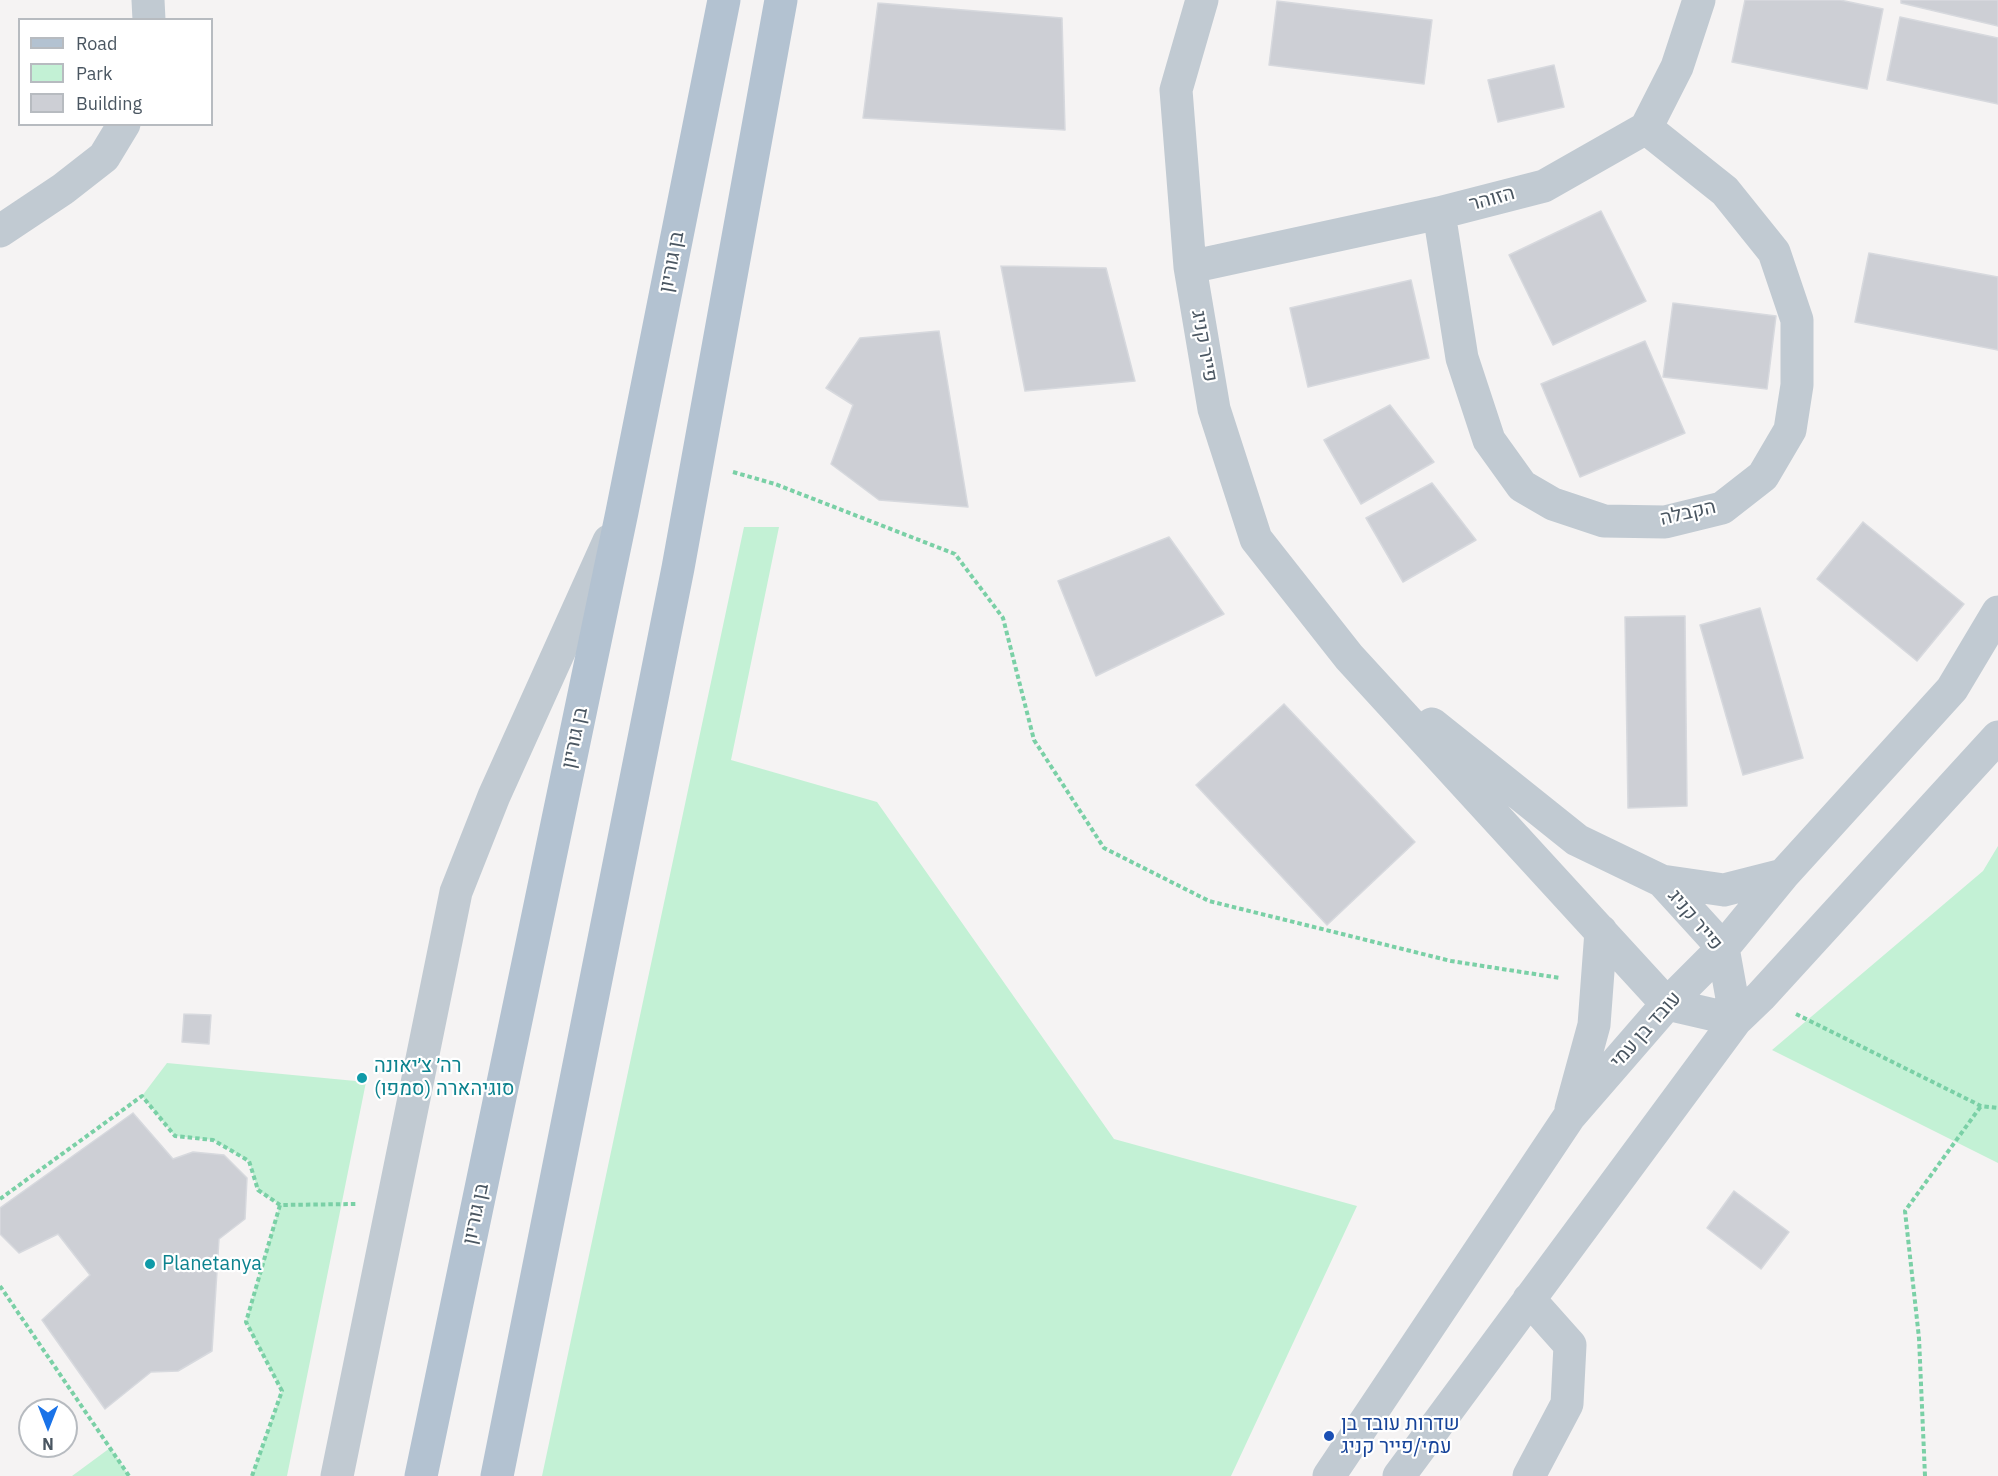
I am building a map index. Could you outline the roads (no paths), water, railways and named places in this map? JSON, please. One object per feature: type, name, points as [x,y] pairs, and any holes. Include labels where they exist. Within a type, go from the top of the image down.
[{"type":"main road","name":"בן גוריון","points":[[421,1476],[622,512],[724,0]]},
{"type":"main road","points":[[497,1476],[678,568],[781,0]]},
{"type":"street","points":[[148,0],[149,18]]},
{"type":"street","name":"פייר קניג","points":[[1202,0],[1176,90],[1190,267],[1214,409],[1256,539],[1349,657],[1667,1004]]},
{"type":"street","points":[[1646,128],[1677,67],[1699,0]]},
{"type":"street","points":[[0,231],[63,189],[104,157],[123,126]]},
{"type":"street","name":"הזוהר","points":[[1190,267],[1440,213],[1544,186],[1646,128]]},
{"type":"street","name":"הקבלה","points":[[1440,213],[1462,358],[1489,440],[1522,486],[1553,504],[1604,521],[1665,522],[1722,508],[1763,476],[1790,430],[1797,385],[1797,320],[1774,252],[1725,191],[1646,128]]},
{"type":"street","points":[[337,1476],[456,892],[494,796],[622,512]]},
{"type":"street","name":"עובד בן עמי","points":[[1329,1476],[1569,1117],[1667,1004],[1723,948],[1783,875],[1952,689],[1998,612]]},
{"type":"street","name":"פייר קניג","points":[[1349,657],[1577,840],[1662,880],[1723,948],[1736,1020]]},
{"type":"street","points":[[1399,1476],[1736,1020],[1761,996],[1998,737]]},
{"type":"street","points":[[1662,880],[1724,890],[1783,875]]},
{"type":"street","points":[[1569,1117],[1594,1024],[1601,931]]},
{"type":"street","points":[[1667,1004],[1736,1020]]},
{"type":"street","points":[[1529,1299],[1570,1345],[1567,1404],[1529,1476]]},
{"type":"place","name":"רה׳ צ׳יאונה (סמפו) סוגיהארה","points":[[362,1078]]},
{"type":"place","name":"Planetanya","points":[[150,1264]]},
{"type":"place","name":"שדרות עובד בן עמי/פייר קניג","points":[[1329,1436]]}]
